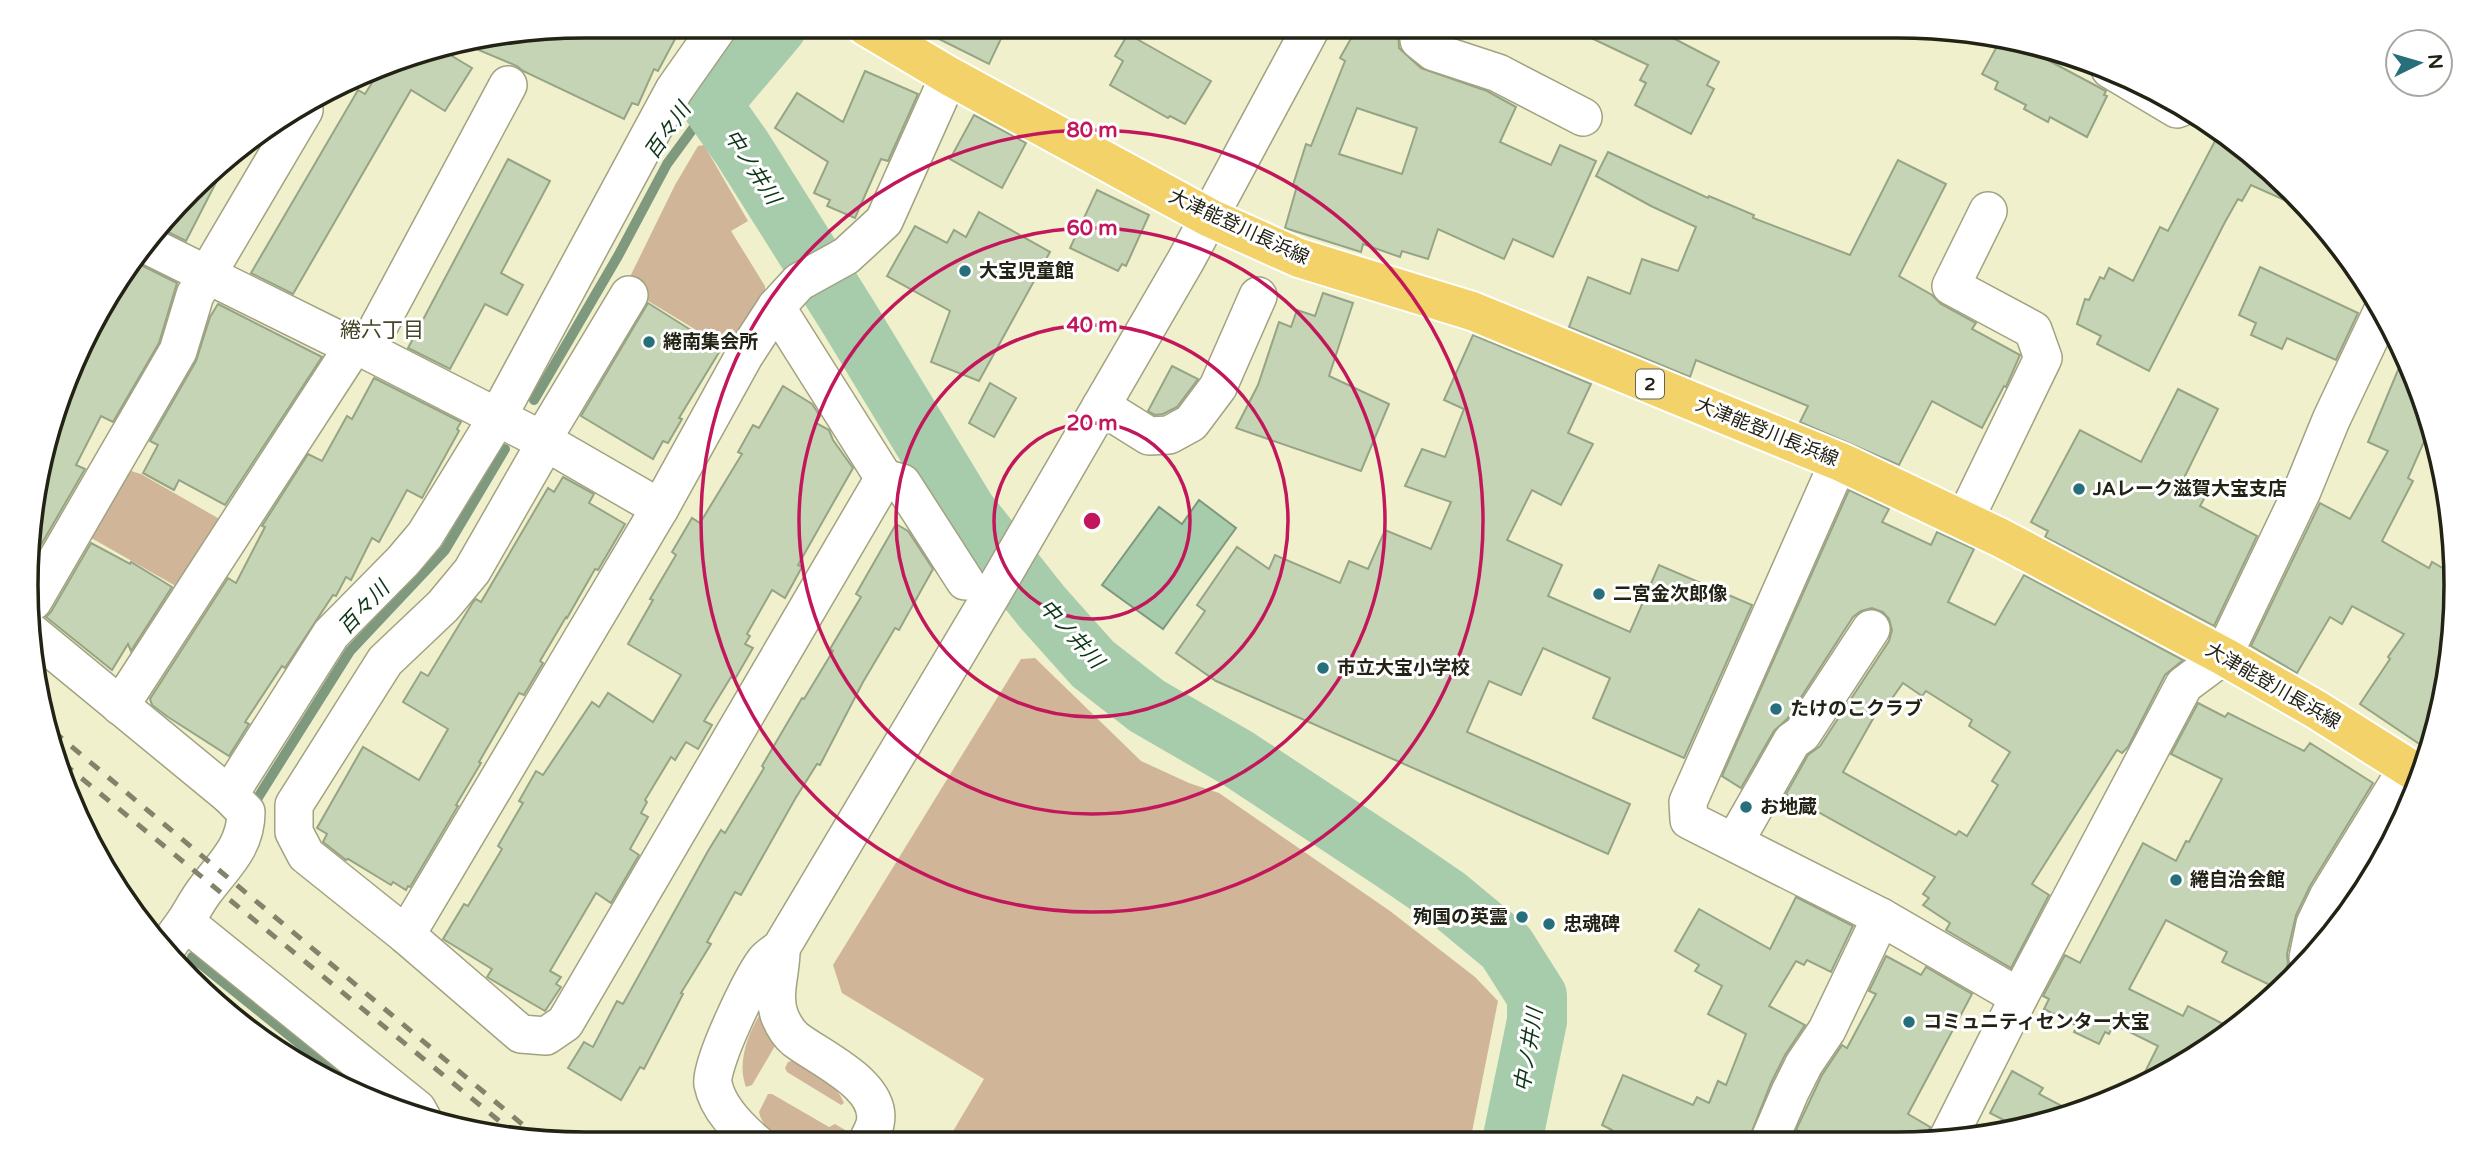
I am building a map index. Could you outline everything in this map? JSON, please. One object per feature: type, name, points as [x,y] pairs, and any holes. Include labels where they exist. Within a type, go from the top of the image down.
[{"type":"main road","name":"大津能登川長浜線","points":[[885,38],[949,76],[1210,218],[1299,258],[1472,311],[1839,461],[1964,521],[2223,656],[2317,710],[2411,769]]},
{"type":"street","points":[[229,795],[331,634],[425,535],[497,418],[674,90],[711,38]]},
{"type":"street","points":[[744,1132],[722,1106],[712,1083],[717,1059],[753,981],[765,960],[781,948],[979,588],[1026,536],[1210,218],[1306,38]]},
{"type":"street","points":[[1419,38],[1434,52],[1498,74],[1583,117]]},
{"type":"street","points":[[406,935],[660,508],[744,356],[787,295],[846,256],[884,221],[949,76]]},
{"type":"street","points":[[120,706],[359,349],[508,85]]},
{"type":"street","points":[[38,592],[178,351],[195,295],[298,121]]},
{"type":"street","points":[[1964,521],[2043,359],[2033,330],[1951,286],[1988,211]]},
{"type":"street","points":[[155,249],[544,441],[660,508]]},
{"type":"street","points":[[629,295],[472,571],[443,606],[385,661],[294,805],[295,832],[306,855],[406,935],[521,1034],[546,1036],[565,1023],[884,478]]},
{"type":"street","points":[[787,295],[884,478],[902,483],[979,588]]},
{"type":"street","points":[[1101,406],[1149,436],[1169,435],[1191,423],[1218,387],[1258,296]]},
{"type":"street","points":[[1955,1129],[2020,997],[2184,685],[2223,656],[2302,491],[2331,420],[2376,324]]},
{"type":"street","points":[[1839,461],[1688,802],[1689,820],[1881,917],[2020,997]]},
{"type":"street","points":[[1732,840],[1792,741],[1802,734],[1871,629]]},
{"type":"street","points":[[42,642],[229,795],[246,812],[242,842],[176,935],[407,1102]]},
{"type":"street","points":[[2311,942],[2315,924],[2328,897],[2407,782]]},
{"type":"street","points":[[1773,1132],[1804,1064],[1828,1030],[1881,917]]},
{"type":"street","points":[[781,948],[782,966],[776,996],[779,1016],[792,1037],[839,1066],[862,1088],[873,1104],[876,1123],[872,1132]]},
{"type":"shaded area","points":[[704,145],[748,221],[731,231],[765,286],[765,292],[731,351],[625,287],[675,185],[698,146]]},
{"type":"shaded area","points":[[121,468],[141,474],[223,521],[181,589],[86,535]]},
{"type":"shaded area","points":[[1199,500],[1236,528],[1163,629],[1102,585],[1159,507],[1182,524]]},
{"type":"shaded area","points":[[1035,658],[1141,761],[1189,783],[1219,793],[1390,911],[1475,977],[1498,1001],[1472,1132],[953,1132],[984,1079],[842,993],[833,965],[1021,659]]},
{"type":"shaded area","points":[[759,1016],[763,1016],[775,1046],[752,1085],[746,1087],[743,1060]]},
{"type":"shaded area","points":[[794,1060],[830,1083],[844,1103],[841,1105],[787,1072],[785,1068],[788,1062]]},
{"type":"shaded area","points":[[768,1094],[772,1094],[829,1127],[835,1124],[847,1132],[772,1132],[764,1124],[759,1112]]},
{"type":"building","points":[[676,38],[658,71],[654,69],[638,105],[632,103],[624,119],[477,49],[550,40]]},
{"type":"building","points":[[937,38],[1001,38],[989,64]]},
{"type":"building","points":[[1126,38],[1135,38],[1211,81],[1185,124],[1170,116],[1168,118],[1110,85],[1123,61],[1115,56]]},
{"type":"building","points":[[1351,38],[1399,38],[1399,48],[1421,68],[1487,91],[1516,107],[1500,142],[1551,165],[1560,145],[1596,161],[1553,257],[1513,239],[1504,259],[1438,229],[1428,259],[1402,251],[1400,257],[1363,244],[1361,252],[1285,228],[1297,186],[1293,185],[1306,144],[1311,146],[1345,61],[1340,58]],"holes":[[[1357,108],[1417,128],[1402,174],[1339,154]]]},
{"type":"building","points":[[1591,38],[1673,38],[1719,62],[1707,85],[1714,89],[1691,134],[1635,105],[1646,83],[1640,80],[1648,65]]},
{"type":"building","points":[[1996,48],[2003,49],[2048,60],[2106,91],[2104,95],[2107,96],[2087,137],[2050,117],[2048,122],[2024,109],[2026,105],[1995,89],[1998,82],[1982,74]]},
{"type":"building","points":[[451,55],[472,68],[445,111],[411,90],[293,294],[251,273],[358,90],[365,94],[376,80],[444,57]]},
{"type":"building","points":[[865,71],[918,94],[888,161],[881,159],[855,218],[827,206],[830,200],[814,193],[828,162],[775,128],[797,93],[843,122]]},
{"type":"building","points":[[974,115],[1026,143],[1002,188],[950,159]]},
{"type":"building","points":[[2215,142],[2257,174],[2284,200],[2251,185],[2242,201],[2238,199],[2149,371],[2097,344],[2101,336],[2077,324],[2085,299],[2089,300],[2100,277],[2104,279],[2109,268],[2133,281],[2160,227],[2168,231]]},
{"type":"building","points":[[1608,152],[1708,198],[1709,196],[1754,215],[1753,218],[1850,255],[1898,160],[1946,184],[1899,276],[1976,323],[1972,329],[2020,355],[2006,387],[2004,386],[1982,428],[1932,401],[1899,465],[1800,422],[1808,406],[1696,360],[1690,377],[1569,327],[1588,277],[1630,294],[1642,259],[1678,271],[1696,227],[1596,176]]},
{"type":"building","points":[[508,159],[550,181],[501,273],[523,285],[507,315],[485,304],[450,369],[408,348]]},
{"type":"building","points":[[216,183],[186,241],[168,232]]},
{"type":"building","points":[[1097,190],[1149,215],[1126,266],[1122,264],[1118,271],[1070,248]]},
{"type":"building","name":"大宝児童館","points":[[979,212],[1050,252],[979,381],[931,362],[950,311],[887,276],[915,226],[947,243],[954,230],[966,237]]},
{"type":"building","points":[[143,266],[177,283],[159,343],[113,422],[101,416],[76,465],[85,469],[40,546],[43,514],[57,444],[80,376],[112,312]]},
{"type":"building","points":[[2260,267],[2358,313],[2336,360],[2287,338],[2282,349],[2251,335],[2256,323],[2239,315]]},
{"type":"building","points":[[1323,293],[1353,303],[1329,376],[1389,404],[1361,471],[1236,428],[1258,385],[1279,322],[1291,327],[1297,310],[1315,316]]},
{"type":"building","points":[[648,303],[721,349],[679,418],[682,419],[668,443],[663,441],[653,459],[581,416]]},
{"type":"building","points":[[218,304],[322,357],[225,505],[179,480],[174,490],[143,473],[158,445],[150,441],[196,361],[210,317]]},
{"type":"building","points":[[1473,335],[1591,384],[1568,433],[1593,444],[1561,505],[1532,490],[1507,540],[1562,565],[1548,596],[1630,632],[1659,565],[1752,605],[1684,758],[1593,718],[1610,678],[1543,648],[1521,695],[1489,681],[1467,732],[1630,804],[1608,854],[1216,681],[1176,653],[1205,611],[1197,605],[1237,547],[1269,569],[1275,555],[1340,583],[1349,561],[1368,569],[1385,530],[1431,549],[1451,502],[1405,486],[1422,449],[1445,457],[1464,409],[1444,400]]},
{"type":"building","points":[[1172,366],[1198,379],[1177,407],[1155,415],[1148,411]]},
{"type":"building","points":[[2398,370],[2424,441],[2408,478],[2413,481],[2382,541],[2429,568],[2432,562],[2443,568],[2439,657],[2420,744],[2360,704],[2404,634],[2352,606],[2342,624],[2330,617],[2297,673],[2251,646],[2320,503],[2350,519],[2388,451],[2368,442]]},
{"type":"building","points":[[374,378],[461,422],[457,429],[459,431],[422,498],[407,490],[379,542],[372,538],[351,580],[346,577],[336,596],[333,595],[285,668],[282,666],[245,722],[249,724],[229,756],[168,717],[152,705],[150,699],[228,578],[236,583],[265,527],[262,526],[308,454],[322,461],[347,416],[352,419]]},
{"type":"building","points":[[990,383],[1016,398],[994,437],[969,423]]},
{"type":"building","points":[[783,386],[812,404],[820,416],[816,423],[829,430],[853,468],[798,565],[802,567],[785,598],[772,590],[747,634],[750,636],[745,644],[753,648],[735,679],[731,677],[704,721],[712,725],[698,749],[686,742],[675,760],[671,757],[645,800],[647,802],[641,813],[648,817],[630,849],[639,855],[611,903],[596,893],[550,971],[561,977],[556,984],[561,987],[545,1011],[487,977],[492,969],[443,939],[464,904],[468,906],[502,849],[498,846],[523,803],[519,801],[536,771],[543,775],[592,702],[599,707],[608,693],[653,722],[681,675],[628,644],[676,555],[672,552],[692,518],[700,523],[742,454],[738,452],[753,425],[759,428]]},
{"type":"building","points":[[2178,389],[2218,409],[2181,484],[2205,497],[2200,506],[2257,536],[2214,626],[2045,537],[2048,531],[2031,522],[2080,430],[2141,462]]},
{"type":"building","points":[[563,477],[594,494],[589,503],[625,524],[540,661],[543,663],[524,695],[519,693],[479,762],[481,763],[456,805],[458,806],[410,887],[406,890],[393,882],[391,885],[346,860],[323,842],[327,834],[317,828],[363,747],[419,780],[448,729],[403,702],[421,672],[428,676],[473,602],[476,599],[481,602],[548,488],[554,492]]},
{"type":"building","points":[[1849,490],[1889,509],[1882,522],[1931,545],[1937,532],[1974,549],[1948,602],[1995,625],[2024,575],[2183,660],[2165,675],[2128,747],[2122,753],[2117,750],[2032,884],[2049,895],[2011,968],[1946,930],[1950,923],[1923,905],[1929,898],[1923,894],[1935,877],[1786,794],[1808,755],[1820,746],[1889,641],[1892,630],[1889,619],[1883,612],[1872,608],[1853,617],[1787,719],[1774,731],[1741,788],[1722,776]],"holes":[[[1903,683],[1922,696],[1926,691],[1972,720],[1969,726],[2010,752],[1992,781],[1998,785],[1967,836],[1959,831],[1956,835],[1843,772],[1883,701],[1888,704]]]},
{"type":"building","points":[[896,524],[908,531],[933,569],[899,630],[895,628],[863,682],[820,765],[817,764],[795,799],[741,895],[735,892],[707,942],[711,944],[681,993],[683,994],[644,1069],[640,1067],[621,1100],[568,1068],[584,1042],[593,1047],[617,1001],[623,1004],[708,851],[721,830],[725,833],[802,698],[804,699],[833,651],[830,649],[861,597],[856,594]]},
{"type":"building","points":[[91,543],[130,564],[131,562],[172,587],[131,651],[128,644],[112,670],[46,617]]},
{"type":"building","points":[[2198,703],[2225,717],[2228,713],[2304,751],[2310,743],[2373,783],[2310,886],[2296,915],[2287,954],[2288,964],[2270,985],[2222,962],[2227,952],[2166,920],[2129,989],[2183,1016],[2188,1006],[2223,1024],[2145,1072],[2158,1046],[2114,1024],[2109,1034],[2105,1032],[2099,1044],[2074,1032],[2077,1026],[2044,1009],[2049,999],[2043,996],[2065,955],[2080,963],[2143,843],[2176,861],[2186,841],[2189,842],[2222,779],[2171,754]]},
{"type":"building","points":[[1796,897],[1853,926],[1831,972],[1807,960],[1804,965],[1796,961],[1769,1006],[1805,1025],[1771,1083],[1752,1132],[1611,1132],[1612,1130],[1602,1125],[1623,1075],[1693,1105],[1697,1097],[1709,1103],[1718,1081],[1726,1085],[1746,1034],[1708,1014],[1722,986],[1695,971],[1699,965],[1675,951],[1699,909],[1770,949]]},
{"type":"building","points":[[1886,956],[1921,975],[1926,967],[1972,994],[1908,1114],[1930,1127],[1929,1131],[1796,1130],[1822,1075],[1842,1045],[1847,1048],[1876,994],[1869,991]]},
{"type":"building","points":[[2012,1071],[2043,1088],[2039,1094],[2062,1106],[2006,1121],[1990,1113]]},
{"type":"waterway","name":"中ノ井川","points":[[767,38],[711,104],[742,148],[849,318],[966,511],[1042,607],[1093,664],[1147,706],[1237,758],[1447,898],[1506,947],[1537,996],[1537,1021],[1514,1132]]},
{"type":"waterway","name":"百々川","points":[[534,400],[618,256],[667,164],[711,104]]},
{"type":"waterway","name":"百々川","points":[[257,799],[350,651],[445,550],[505,449]]},
{"type":"waterway","name":"百々川","points":[[192,957],[331,1069]]},
{"type":"railway","points":[[60,737],[528,1129]]},
{"type":"railway","points":[[71,770],[506,1127]]},
{"type":"place","name":"大宝児童館","points":[[965,271]]},
{"type":"place","name":"綣南集会所","points":[[649,342]]},
{"type":"place","name":"JAレーク滋賀大宝支店","points":[[2079,489]]},
{"type":"place","name":"二宮金次郎像","points":[[1599,594]]},
{"type":"place","name":"市立大宝小学校","points":[[1323,668]]},
{"type":"place","name":"たけのこクラブ","points":[[1776,709]]},
{"type":"place","name":"お地蔵","points":[[1746,807]]},
{"type":"place","name":"綣自治会館","points":[[2176,880]]},
{"type":"place","name":"殉国の英霊","points":[[1522,917]]},
{"type":"place","name":"忠魂碑","points":[[1549,924]]},
{"type":"place","name":"コミュニティセンター大宝","points":[[1909,1022]]},
{"type":"district","name":"綣六丁目","points":[[382,330]]}]
